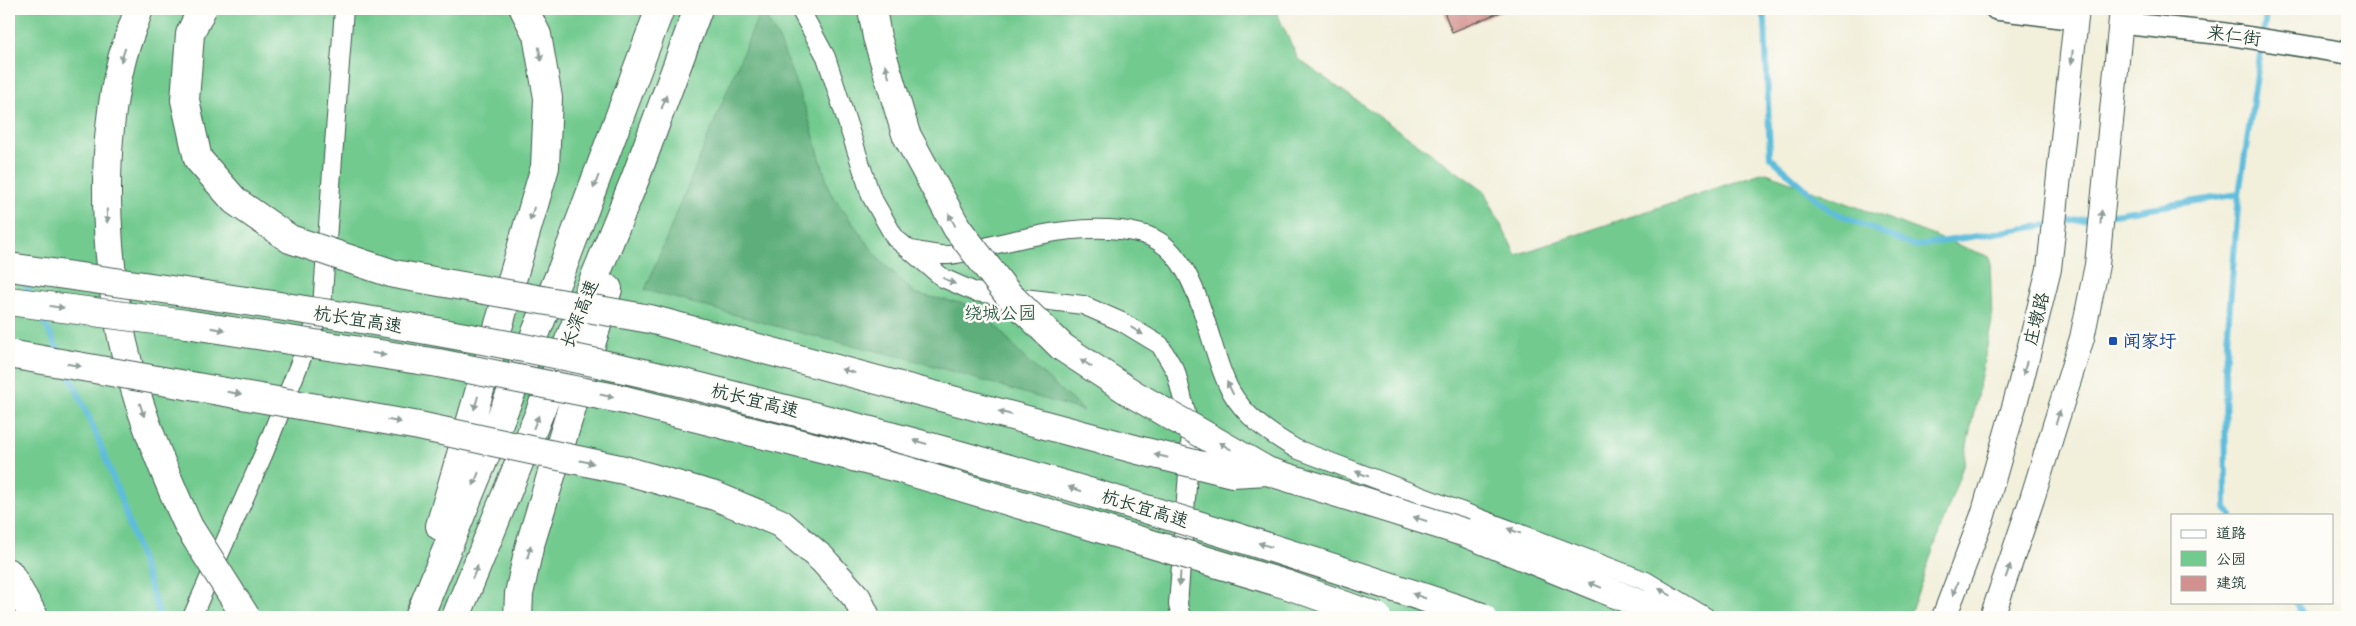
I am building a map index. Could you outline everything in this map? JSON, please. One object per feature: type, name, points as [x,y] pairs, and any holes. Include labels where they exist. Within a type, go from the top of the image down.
[{"type":"highway","points":[[139,9],[121,63],[110,130],[106,215],[115,293],[129,371],[159,460],[189,527],[246,617]]},
{"type":"highway","points":[[202,9],[190,34],[184,100],[198,159],[235,201],[290,239],[394,274],[650,319],[1142,451],[1232,473],[1267,471]]},
{"type":"highway","points":[[414,617],[545,167],[548,98],[537,35],[524,9]]},
{"type":"highway","name":"长深高速","points":[[419,617],[562,269],[614,137],[660,9]]},
{"type":"highway","name":"长深高速","points":[[456,617],[635,179],[698,9]]},
{"type":"highway","points":[[872,9],[877,37],[906,134],[957,228],[1007,293],[1062,347],[1133,394],[1267,471],[1466,533],[1672,617]]},
{"type":"highway","points":[[518,617],[520,594],[529,548],[609,286],[635,179]]},
{"type":"highway","name":"杭长宜高速","points":[[9,267],[190,292],[453,335],[627,369],[920,442],[1303,556],[1482,617]]},
{"type":"highway","name":"杭长宜高速","points":[[9,301],[186,324],[438,363],[625,400],[901,469],[1288,585],[1376,617]]},
{"type":"highway","points":[[9,354],[419,426],[624,470],[715,496],[780,524],[822,559],[856,598],[866,617]]},
{"type":"highway","points":[[9,573],[34,617]]},
{"type":"main road","name":"庄墩路","points":[[1944,617],[1983,515],[2020,386],[2049,269],[2077,14]]},
{"type":"main road","points":[[1992,617],[2032,499],[2082,338],[2097,266],[2121,16]]},
{"type":"street","points":[[192,617],[264,453],[322,307],[344,9]]},
{"type":"street","points":[[800,9],[826,57],[871,196],[895,238],[943,278],[975,292],[1083,305],[1122,322],[1160,345],[1176,372],[1190,433],[1178,606],[1181,617]]},
{"type":"street","points":[[1996,9],[2077,14]]},
{"type":"street","name":"来仁街","points":[[2121,16],[2339,52]]},
{"type":"street","points":[[911,250],[948,256],[1038,234],[1106,228],[1145,234],[1171,250],[1189,275],[1229,389],[1249,417],[1268,433],[1296,449],[1646,581],[1706,617]]},
{"type":"green space","name":"绕城公园","points":[[9,9],[1275,9],[1298,59],[1484,191],[1516,255],[1764,172],[1990,257],[1992,321],[1963,466],[1909,617],[9,617]]},
{"type":"green space","points":[[761,9],[780,42],[807,113],[830,192],[879,259],[916,294],[980,307],[1021,355],[1084,411],[907,358],[805,334],[645,290]]},
{"type":"building","points":[[1443,9],[1508,9],[1452,32]]},
{"type":"waterway","points":[[1761,9],[1765,20],[1770,157],[1829,210],[1914,246],[2097,217]]},
{"type":"waterway","points":[[2230,514],[2226,508],[2225,366],[2239,194],[2267,9]]},
{"type":"waterway","points":[[2107,215],[2239,194]]},
{"type":"waterway","points":[[22,277],[32,297]]},
{"type":"waterway","points":[[40,313],[61,356]]},
{"type":"waterway","points":[[68,372],[107,462],[160,617]]},
{"type":"waterway","points":[[2297,604],[2305,617]]},
{"type":"place","name":"闻家圩","points":[[2113,341]]}]
